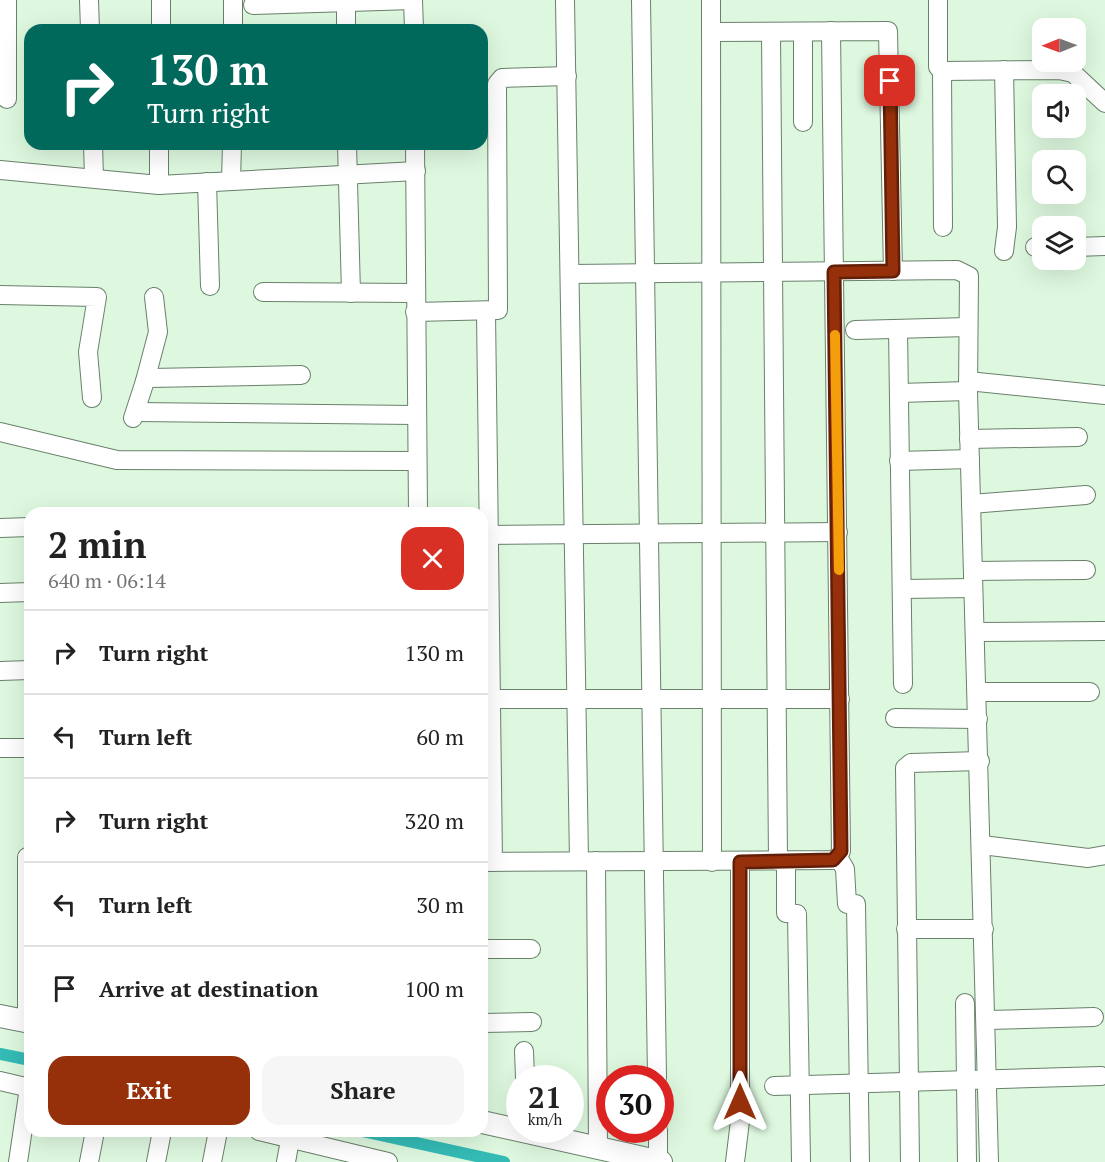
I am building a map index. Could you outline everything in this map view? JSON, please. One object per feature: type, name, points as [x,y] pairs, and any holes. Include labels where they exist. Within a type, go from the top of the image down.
[{"type":"main road","points":[[0,1016],[24,1021]]},
{"type":"main road","points":[[488,1123],[506,1127]]},
{"type":"main road","points":[[577,1143],[660,1162]]},
{"type":"street","points":[[7,99],[8,0]]},
{"type":"street","points":[[89,0],[90,24]]},
{"type":"street","points":[[161,0],[161,24]]},
{"type":"street","points":[[233,0],[233,24]]},
{"type":"street","points":[[253,5],[276,2],[413,0],[414,24]]},
{"type":"street","points":[[565,0],[576,699],[588,861],[598,1148]]},
{"type":"street","points":[[641,0],[657,1065]]},
{"type":"street","points":[[711,0],[709,273],[714,700],[712,862]]},
{"type":"street","points":[[938,0],[938,67],[942,71],[943,227]]},
{"type":"street","points":[[346,2],[346,24]]},
{"type":"street","points":[[711,32],[885,30],[889,34],[893,271]]},
{"type":"street","points":[[488,862],[833,860],[841,851],[831,31]]},
{"type":"street","points":[[771,32],[775,699],[786,913],[797,914],[801,1162]]},
{"type":"street","points":[[803,32],[803,122]]},
{"type":"street","points":[[1004,70],[1007,227],[1004,251]]},
{"type":"street","points":[[942,71],[1059,70],[1073,73],[1105,103]]},
{"type":"street","points":[[415,312],[486,312],[495,311],[499,306],[497,84],[502,78],[567,76]]},
{"type":"street","points":[[93,150],[94,178]]},
{"type":"street","points":[[159,150],[159,185]]},
{"type":"street","points":[[231,181],[232,150]]},
{"type":"street","points":[[347,150],[351,293]]},
{"type":"street","points":[[415,150],[415,415],[418,507]]},
{"type":"street","points":[[0,170],[159,185],[416,171]]},
{"type":"street","points":[[207,182],[210,286]]},
{"type":"street","points":[[1086,247],[1105,246]]},
{"type":"street","points":[[570,274],[893,271],[965,272],[969,276],[969,440],[989,1080],[989,1162]]},
{"type":"street","points":[[263,292],[416,293]]},
{"type":"street","points":[[0,295],[97,297],[88,352],[92,398]]},
{"type":"street","points":[[154,297],[158,332],[134,415],[415,415]]},
{"type":"street","points":[[484,507],[486,312]]},
{"type":"street","points":[[855,330],[968,327]]},
{"type":"street","points":[[898,329],[903,684]]},
{"type":"street","points":[[145,381],[150,378],[301,375]]},
{"type":"street","points":[[899,393],[968,386],[1105,394]]},
{"type":"street","points":[[0,432],[117,460],[416,461]]},
{"type":"street","points":[[969,440],[1078,437]]},
{"type":"street","points":[[899,461],[970,459]]},
{"type":"street","points":[[971,504],[1086,495]]},
{"type":"street","points":[[0,528],[24,527]]},
{"type":"street","points":[[488,535],[838,532]]},
{"type":"street","points":[[902,589],[973,579],[1086,570]]},
{"type":"street","points":[[0,593],[24,592]]},
{"type":"street","points":[[975,632],[1105,631]]},
{"type":"street","points":[[0,671],[24,670]]},
{"type":"street","points":[[977,692],[1090,692]]},
{"type":"street","points":[[488,699],[840,699]]},
{"type":"street","points":[[895,718],[978,718]]},
{"type":"street","points":[[0,748],[24,747]]},
{"type":"street","points":[[910,1162],[905,768],[911,763],[980,761]]},
{"type":"street","points":[[982,845],[1088,858],[1105,855]]},
{"type":"street","points":[[838,857],[845,869],[847,904],[856,904],[860,1162]]},
{"type":"street","points":[[735,1162],[740,1121],[740,862]]},
{"type":"street","points":[[906,929],[984,929]]},
{"type":"street","points":[[488,949],[531,949]]},
{"type":"street","points":[[965,1003],[967,1162]]},
{"type":"street","points":[[987,1020],[1094,1017]]},
{"type":"street","points":[[488,1023],[532,1022]]},
{"type":"street","points":[[524,1051],[525,1065]]},
{"type":"street","points":[[774,1086],[1101,1076]]},
{"type":"street","points":[[0,1081],[24,1087]]},
{"type":"street","points":[[18,1162],[24,1122]]},
{"type":"street","points":[[89,1162],[94,1137]]},
{"type":"street","points":[[156,1162],[161,1137]]},
{"type":"street","points":[[212,1162],[217,1137]]},
{"type":"street","points":[[280,1137],[355,1158],[388,1162]]},
{"type":"street","points":[[286,1162],[290,1140]]},
{"type":"street","points":[[658,1143],[660,1162]]},
{"type":"waterway","points":[[0,1054],[24,1059]]},
{"type":"waterway","points":[[389,1137],[504,1162]]},
{"type":"slow traffic","points":[[835,335],[839,570]]},
{"type":"route","points":[[740,1102],[740,862],[833,860],[841,851],[834,272],[893,271],[890,81]]}]
